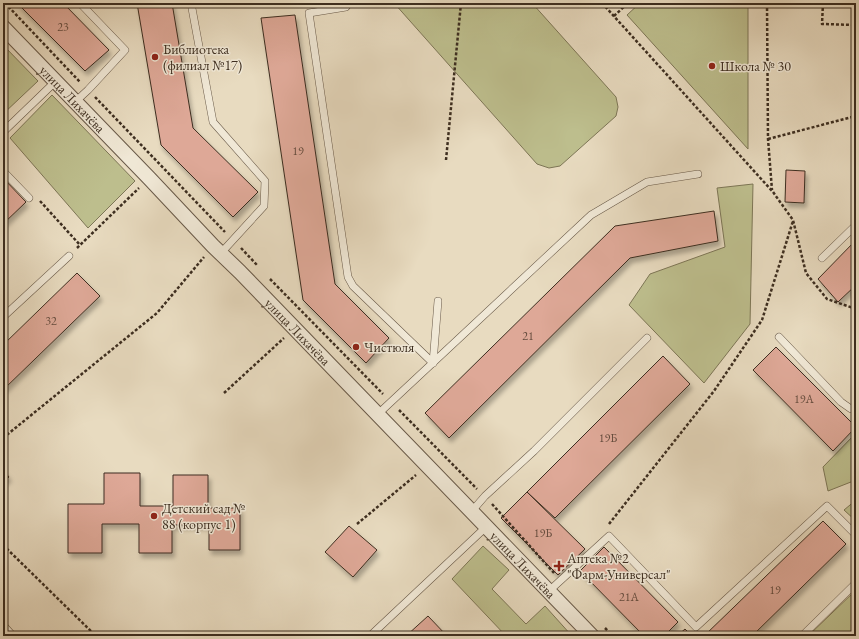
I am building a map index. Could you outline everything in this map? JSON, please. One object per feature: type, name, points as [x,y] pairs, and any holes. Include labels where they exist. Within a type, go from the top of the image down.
[{"type":"street","name":"улица Лихачёва","points":[[3,27],[217,250],[378,414],[592,636]]},
{"type":"lane","points":[[75,102],[125,50],[80,3]]},
{"type":"lane","points":[[191,3],[213,122],[265,181],[264,206],[233,240],[217,250]]},
{"type":"lane","points":[[349,3],[346,6],[308,13],[348,277],[353,286],[433,363]]},
{"type":"lane","points":[[3,132],[56,81]]},
{"type":"lane","points":[[3,172],[32,197]]},
{"type":"lane","points":[[378,414],[591,215],[647,182],[698,174]]},
{"type":"lane","points":[[822,258],[856,225]]},
{"type":"lane","points":[[3,317],[69,256]]},
{"type":"lane","points":[[433,363],[438,301]]},
{"type":"lane","points":[[779,337],[841,402],[851,409],[856,409]]},
{"type":"lane","points":[[472,511],[485,496],[534,451],[647,338]]},
{"type":"lane","points":[[549,591],[610,536],[696,627],[827,506],[856,535]]},
{"type":"lane","points":[[370,636],[486,527]]},
{"type":"lane","points":[[802,636],[856,583]]},
{"type":"lane","points":[[3,625],[13,636]]},
{"type":"path","points":[[5,3],[262,270]]},
{"type":"path","points":[[446,160],[461,3]]},
{"type":"path","points":[[602,3],[773,192],[793,220],[806,273],[827,299],[856,309]]},
{"type":"path","points":[[614,16],[628,3]]},
{"type":"path","points":[[768,3],[768,139],[773,192]]},
{"type":"path","points":[[823,3],[822,24],[856,25]]},
{"type":"path","points":[[768,139],[856,116]]},
{"type":"path","points":[[69,256],[149,178]]},
{"type":"path","points":[[32,197],[80,244]]},
{"type":"path","points":[[610,536],[605,528],[714,390],[762,320],[793,220]]},
{"type":"path","points":[[3,438],[157,313],[217,250]]},
{"type":"path","points":[[267,275],[485,496],[561,580]]},
{"type":"path","points":[[224,393],[294,328]]},
{"type":"path","points":[[358,524],[427,466]]},
{"type":"path","points":[[3,545],[96,636]]},
{"type":"path","points":[[605,627],[613,636]]},
{"type":"green space","points":[[394,3],[532,3],[616,97],[618,107],[616,116],[560,166],[549,168],[537,164]]},
{"type":"green space","points":[[640,3],[748,3],[748,149],[627,15]]},
{"type":"green space","points":[[3,45],[38,81],[3,114]]},
{"type":"green space","points":[[52,95],[135,181],[88,228],[10,138]]},
{"type":"green space","points":[[753,184],[750,324],[704,383],[629,305],[650,274],[725,247],[717,188]]},
{"type":"green space","points":[[856,433],[856,480],[828,491],[823,467]]},
{"type":"green space","points":[[856,500],[856,521],[844,510]]},
{"type":"green space","points":[[483,546],[509,570],[492,589],[526,624],[545,606],[572,636],[506,636],[452,579]]},
{"type":"green space","points":[[856,590],[856,634],[854,636],[808,636]]},
{"type":"building","points":[[17,3],[63,3],[109,50],[85,71]]},
{"type":"building","points":[[137,3],[172,3],[193,128],[258,192],[233,217],[161,145]]},
{"type":"building","points":[[295,15],[335,284],[389,338],[366,363],[303,300],[261,18]]},
{"type":"building","points":[[786,170],[805,171],[804,203],[785,202]]},
{"type":"building","points":[[3,178],[26,202],[3,224]]},
{"type":"building","points":[[714,211],[718,241],[630,258],[449,438],[425,413],[615,226]]},
{"type":"building","points":[[856,240],[856,285],[838,302],[818,279]]},
{"type":"building","points":[[77,273],[100,296],[3,390],[3,345]]},
{"type":"building","points":[[776,347],[856,427],[833,451],[753,370]]},
{"type":"building","points":[[663,356],[690,384],[555,518],[527,492]]},
{"type":"building","points":[[3,470],[9,477],[3,482]]},
{"type":"building","name":"Детский сад № 88 (корпус 1)","points":[[104,473],[140,473],[140,506],[173,506],[173,475],[208,475],[208,508],[240,508],[240,550],[209,550],[209,525],[172,525],[172,553],[139,553],[139,524],[102,524],[102,553],[68,553],[68,504],[104,504]]},
{"type":"building","points":[[527,492],[585,549],[558,575],[501,518]]},
{"type":"building","points":[[823,521],[846,544],[752,636],[704,636]]},
{"type":"building","points":[[349,526],[377,550],[353,577],[325,552]]},
{"type":"building","points":[[604,547],[678,622],[664,636],[644,636],[580,571]]},
{"type":"building","points":[[428,616],[447,636],[406,636]]},
{"type":"building","points":[[685,629],[692,636],[677,636]]},
{"type":"place","name":"Библиотека (филиал №17)","points":[[155,57]]},
{"type":"place","name":"Школа № 30","points":[[712,66]]},
{"type":"place","name":"Чистюля","points":[[356,347]]},
{"type":"place","name":"Детский сад № 88 (корпус 1)","points":[[154,516]]},
{"type":"place","name":"Аптека №2 \"Фарм-Универсал\"","points":[[559,566]]}]
